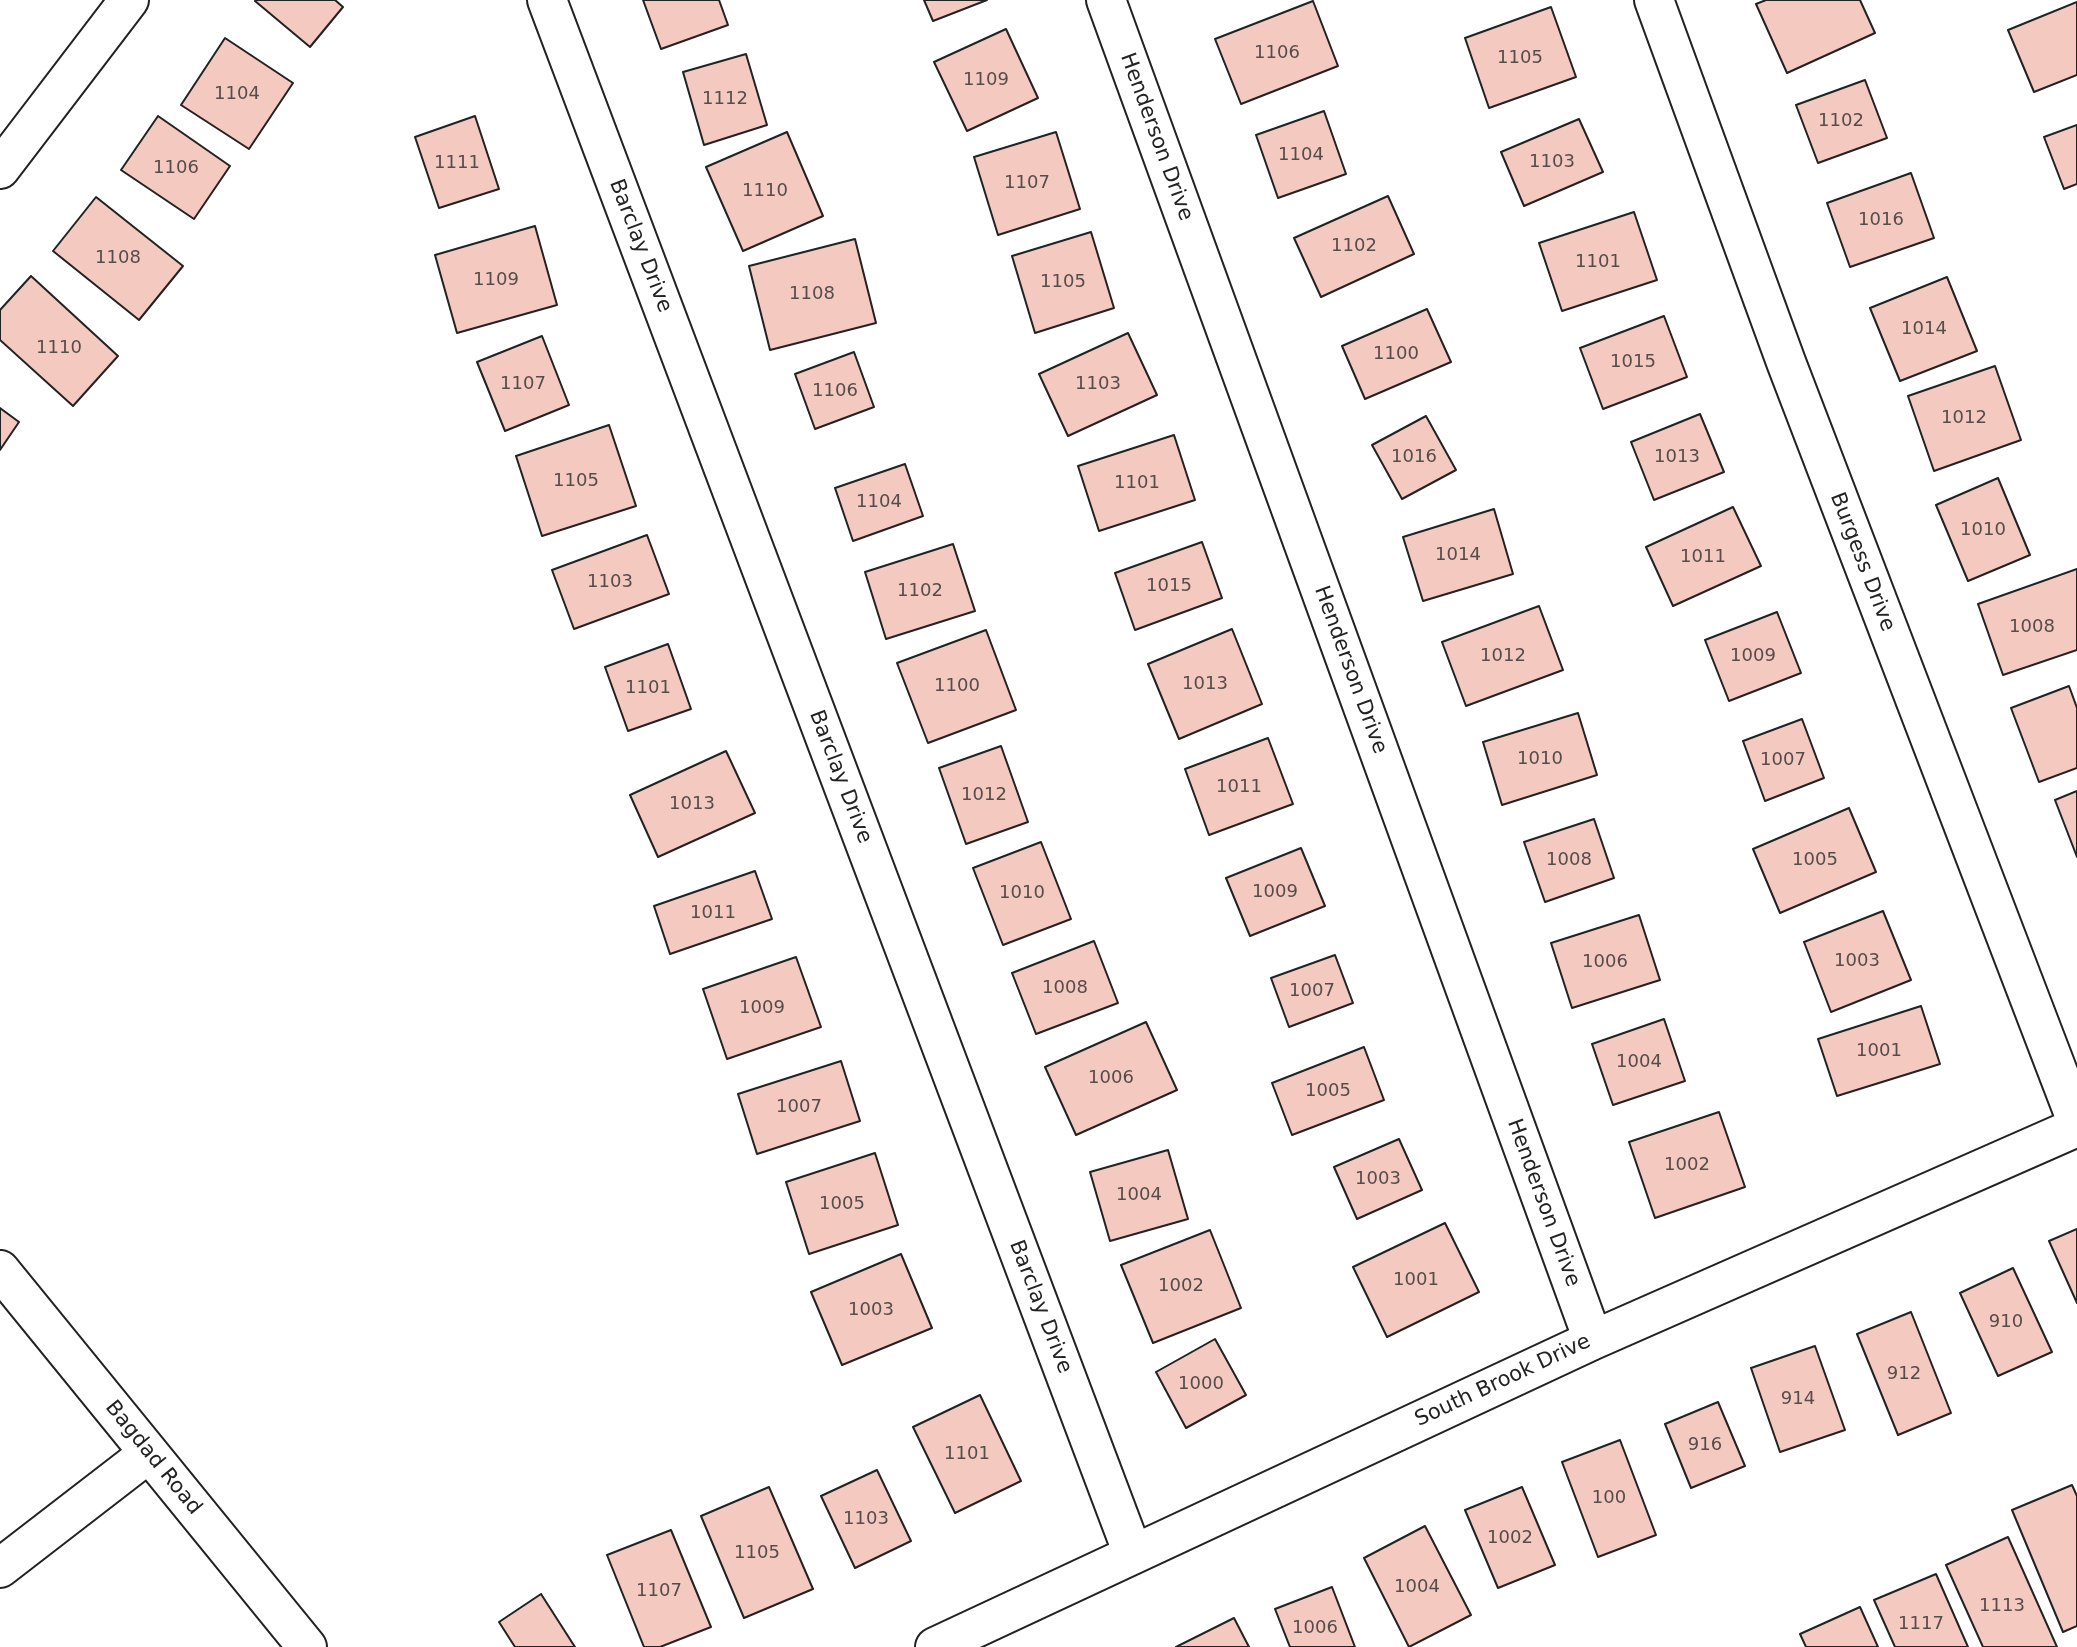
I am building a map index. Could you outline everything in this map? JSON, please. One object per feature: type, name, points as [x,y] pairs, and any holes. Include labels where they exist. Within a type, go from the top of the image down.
[{"type":"street","points":[[0,169],[129,0]]},
{"type":"street","name":"Barclay Drive","points":[[547,0],[1133,1554]]},
{"type":"street","name":"Henderson Drive","points":[[1106,0],[1593,1340]]},
{"type":"street","name":"Burgess Drive","points":[[1654,0],[1786,362],[2077,1125]]},
{"type":"street","name":"South Brook Drive","points":[[934,1647],[1593,1340],[2077,1125]]},
{"type":"street","name":"Bagdad Road","points":[[0,1269],[307,1647]]},
{"type":"street","points":[[0,1568],[149,1453]]},
{"type":"building","points":[[335,0],[343,7],[310,47],[255,1]]},
{"type":"building","points":[[643,0],[719,0],[728,25],[661,49]]},
{"type":"building","points":[[924,0],[987,0],[933,21]]},
{"type":"building","points":[[1766,0],[1860,0],[1875,33],[1787,73],[1756,4]]},
{"type":"building","points":[[1313,1],[1338,66],[1241,104],[1215,39]]},
{"type":"building","points":[[2077,2],[2077,75],[2034,92],[2008,30]]},
{"type":"building","points":[[1551,7],[1576,77],[1489,108],[1465,38]]},
{"type":"building","points":[[1006,29],[1038,98],[967,131],[934,62]]},
{"type":"building","points":[[225,38],[293,83],[249,149],[181,105]]},
{"type":"building","points":[[746,54],[767,125],[704,145],[683,72]]},
{"type":"building","points":[[1865,80],[1887,138],[1818,163],[1796,105]]},
{"type":"building","points":[[1324,111],[1346,174],[1278,198],[1256,135]]},
{"type":"building","points":[[158,116],[230,166],[194,219],[121,170]]},
{"type":"building","points":[[475,116],[499,189],[439,208],[415,137]]},
{"type":"building","points":[[1579,119],[1603,172],[1524,206],[1501,152]]},
{"type":"building","points":[[2077,125],[2077,184],[2064,189],[2044,137]]},
{"type":"building","points":[[787,132],[823,216],[743,251],[706,167]]},
{"type":"building","points":[[1056,132],[1080,209],[998,235],[974,157]]},
{"type":"building","points":[[1911,173],[1934,238],[1850,267],[1827,203]]},
{"type":"building","points":[[1388,196],[1414,254],[1321,297],[1294,238]]},
{"type":"building","points":[[96,197],[183,266],[139,320],[53,251]]},
{"type":"building","points":[[1634,212],[1657,280],[1562,311],[1539,243]]},
{"type":"building","points":[[535,226],[557,305],[457,333],[435,255]]},
{"type":"building","points":[[1091,232],[1114,308],[1035,333],[1012,256]]},
{"type":"building","points":[[855,239],[876,323],[770,350],[749,266]]},
{"type":"building","points":[[31,276],[118,356],[73,406],[0,340],[0,310]]},
{"type":"building","points":[[1947,277],[1977,351],[1900,381],[1870,308]]},
{"type":"building","points":[[1427,309],[1451,362],[1365,399],[1342,346]]},
{"type":"building","points":[[1664,316],[1687,377],[1603,409],[1580,348]]},
{"type":"building","points":[[1128,333],[1157,395],[1068,436],[1039,374]]},
{"type":"building","points":[[542,336],[569,405],[505,431],[477,362]]},
{"type":"building","points":[[854,352],[874,407],[815,429],[795,374]]},
{"type":"building","points":[[1995,366],[2021,440],[1934,471],[1908,396]]},
{"type":"building","points":[[0,408],[19,422],[0,450]]},
{"type":"building","points":[[1700,414],[1724,472],[1654,500],[1631,442]]},
{"type":"building","points":[[1426,416],[1456,470],[1402,499],[1372,445]]},
{"type":"building","points":[[609,425],[636,506],[542,536],[516,456]]},
{"type":"building","points":[[1174,435],[1195,500],[1099,531],[1078,466]]},
{"type":"building","points":[[905,464],[923,516],[853,541],[835,488]]},
{"type":"building","points":[[1998,478],[2030,555],[1968,581],[1936,505]]},
{"type":"building","points":[[1733,507],[1761,566],[1673,606],[1646,547]]},
{"type":"building","points":[[1494,509],[1513,574],[1423,601],[1403,537]]},
{"type":"building","points":[[647,535],[669,594],[574,629],[552,570]]},
{"type":"building","points":[[1202,542],[1222,598],[1135,630],[1115,573]]},
{"type":"building","points":[[953,544],[975,611],[886,639],[865,572]]},
{"type":"building","points":[[2077,569],[2077,650],[2003,675],[1978,604]]},
{"type":"building","points":[[1539,606],[1563,670],[1466,706],[1442,642]]},
{"type":"building","points":[[1777,612],[1801,673],[1729,701],[1705,640]]},
{"type":"building","points":[[1232,629],[1262,704],[1179,739],[1148,664]]},
{"type":"building","points":[[986,630],[1016,710],[928,743],[897,663]]},
{"type":"building","points":[[668,644],[691,709],[628,731],[605,667]]},
{"type":"building","points":[[2069,686],[2077,708],[2077,768],[2039,782],[2011,708]]},
{"type":"building","points":[[1578,713],[1597,775],[1502,805],[1483,742]]},
{"type":"building","points":[[1802,719],[1824,778],[1765,801],[1743,741]]},
{"type":"building","points":[[1268,738],[1293,804],[1209,835],[1185,769]]},
{"type":"building","points":[[1001,746],[1028,822],[966,844],[939,768]]},
{"type":"building","points":[[726,751],[755,813],[658,857],[630,795]]},
{"type":"building","points":[[2077,791],[2077,857],[2055,800]]},
{"type":"building","points":[[1849,808],[1876,872],[1780,913],[1753,849]]},
{"type":"building","points":[[1594,819],[1614,878],[1545,902],[1524,842]]},
{"type":"building","points":[[1041,842],[1071,919],[1003,945],[973,868]]},
{"type":"building","points":[[1301,848],[1325,906],[1250,936],[1226,878]]},
{"type":"building","points":[[755,871],[772,919],[670,954],[654,906]]},
{"type":"building","points":[[1883,911],[1911,980],[1831,1012],[1804,942]]},
{"type":"building","points":[[1639,915],[1660,980],[1572,1008],[1551,943]]},
{"type":"building","points":[[1094,941],[1118,1003],[1036,1034],[1012,973]]},
{"type":"building","points":[[1335,955],[1353,1003],[1289,1027],[1271,978]]},
{"type":"building","points":[[796,957],[821,1027],[727,1059],[703,989]]},
{"type":"building","points":[[1921,1006],[1940,1064],[1837,1096],[1818,1039]]},
{"type":"building","points":[[1664,1019],[1685,1081],[1613,1105],[1592,1044]]},
{"type":"building","points":[[1146,1022],[1177,1090],[1076,1135],[1045,1067]]},
{"type":"building","points":[[1364,1047],[1384,1100],[1292,1135],[1272,1083]]},
{"type":"building","points":[[841,1061],[860,1121],[757,1154],[738,1094]]},
{"type":"building","points":[[1719,1112],[1745,1187],[1655,1218],[1629,1142]]},
{"type":"building","points":[[1399,1139],[1422,1190],[1357,1219],[1334,1167]]},
{"type":"building","points":[[1168,1150],[1188,1219],[1110,1241],[1090,1172]]},
{"type":"building","points":[[875,1153],[898,1225],[809,1254],[786,1182]]},
{"type":"building","points":[[1445,1223],[1479,1292],[1387,1337],[1353,1267]]},
{"type":"building","points":[[2077,1229],[2077,1303],[2049,1241]]},
{"type":"building","points":[[1210,1230],[1241,1308],[1153,1343],[1121,1265]]},
{"type":"building","points":[[901,1254],[932,1328],[842,1365],[811,1292]]},
{"type":"building","points":[[2013,1268],[2052,1352],[1998,1376],[1960,1293]]},
{"type":"building","points":[[1911,1312],[1951,1413],[1898,1435],[1857,1334]]},
{"type":"building","points":[[1215,1339],[1246,1395],[1186,1428],[1156,1372]]},
{"type":"building","points":[[1815,1346],[1845,1430],[1780,1452],[1751,1368]]},
{"type":"building","points":[[980,1395],[1021,1481],[955,1513],[913,1427]]},
{"type":"building","points":[[1718,1402],[1745,1466],[1691,1488],[1665,1424]]},
{"type":"building","points":[[1620,1440],[1656,1535],[1598,1557],[1562,1462]]},
{"type":"building","points":[[877,1470],[911,1541],[855,1568],[821,1496]]},
{"type":"building","points":[[2072,1485],[2077,1496],[2077,1626],[2063,1632],[2012,1510]]},
{"type":"building","points":[[769,1487],[813,1589],[744,1618],[701,1516]]},
{"type":"building","points":[[1522,1487],[1555,1565],[1498,1588],[1465,1510]]},
{"type":"building","points":[[1425,1526],[1471,1615],[1409,1647],[1364,1558]]},
{"type":"building","points":[[671,1530],[711,1627],[660,1647],[644,1647],[607,1555]]},
{"type":"building","points":[[2008,1537],[2057,1647],[1983,1647],[1946,1565]]},
{"type":"building","points":[[1936,1574],[1968,1647],[1895,1647],[1874,1600]]},
{"type":"building","points":[[1332,1587],[1355,1647],[1290,1647],[1275,1609]]},
{"type":"building","points":[[541,1594],[575,1647],[515,1647],[499,1622]]},
{"type":"building","points":[[1860,1607],[1878,1647],[1806,1647],[1800,1634]]},
{"type":"building","points":[[1234,1618],[1249,1647],[1176,1647]]}]
